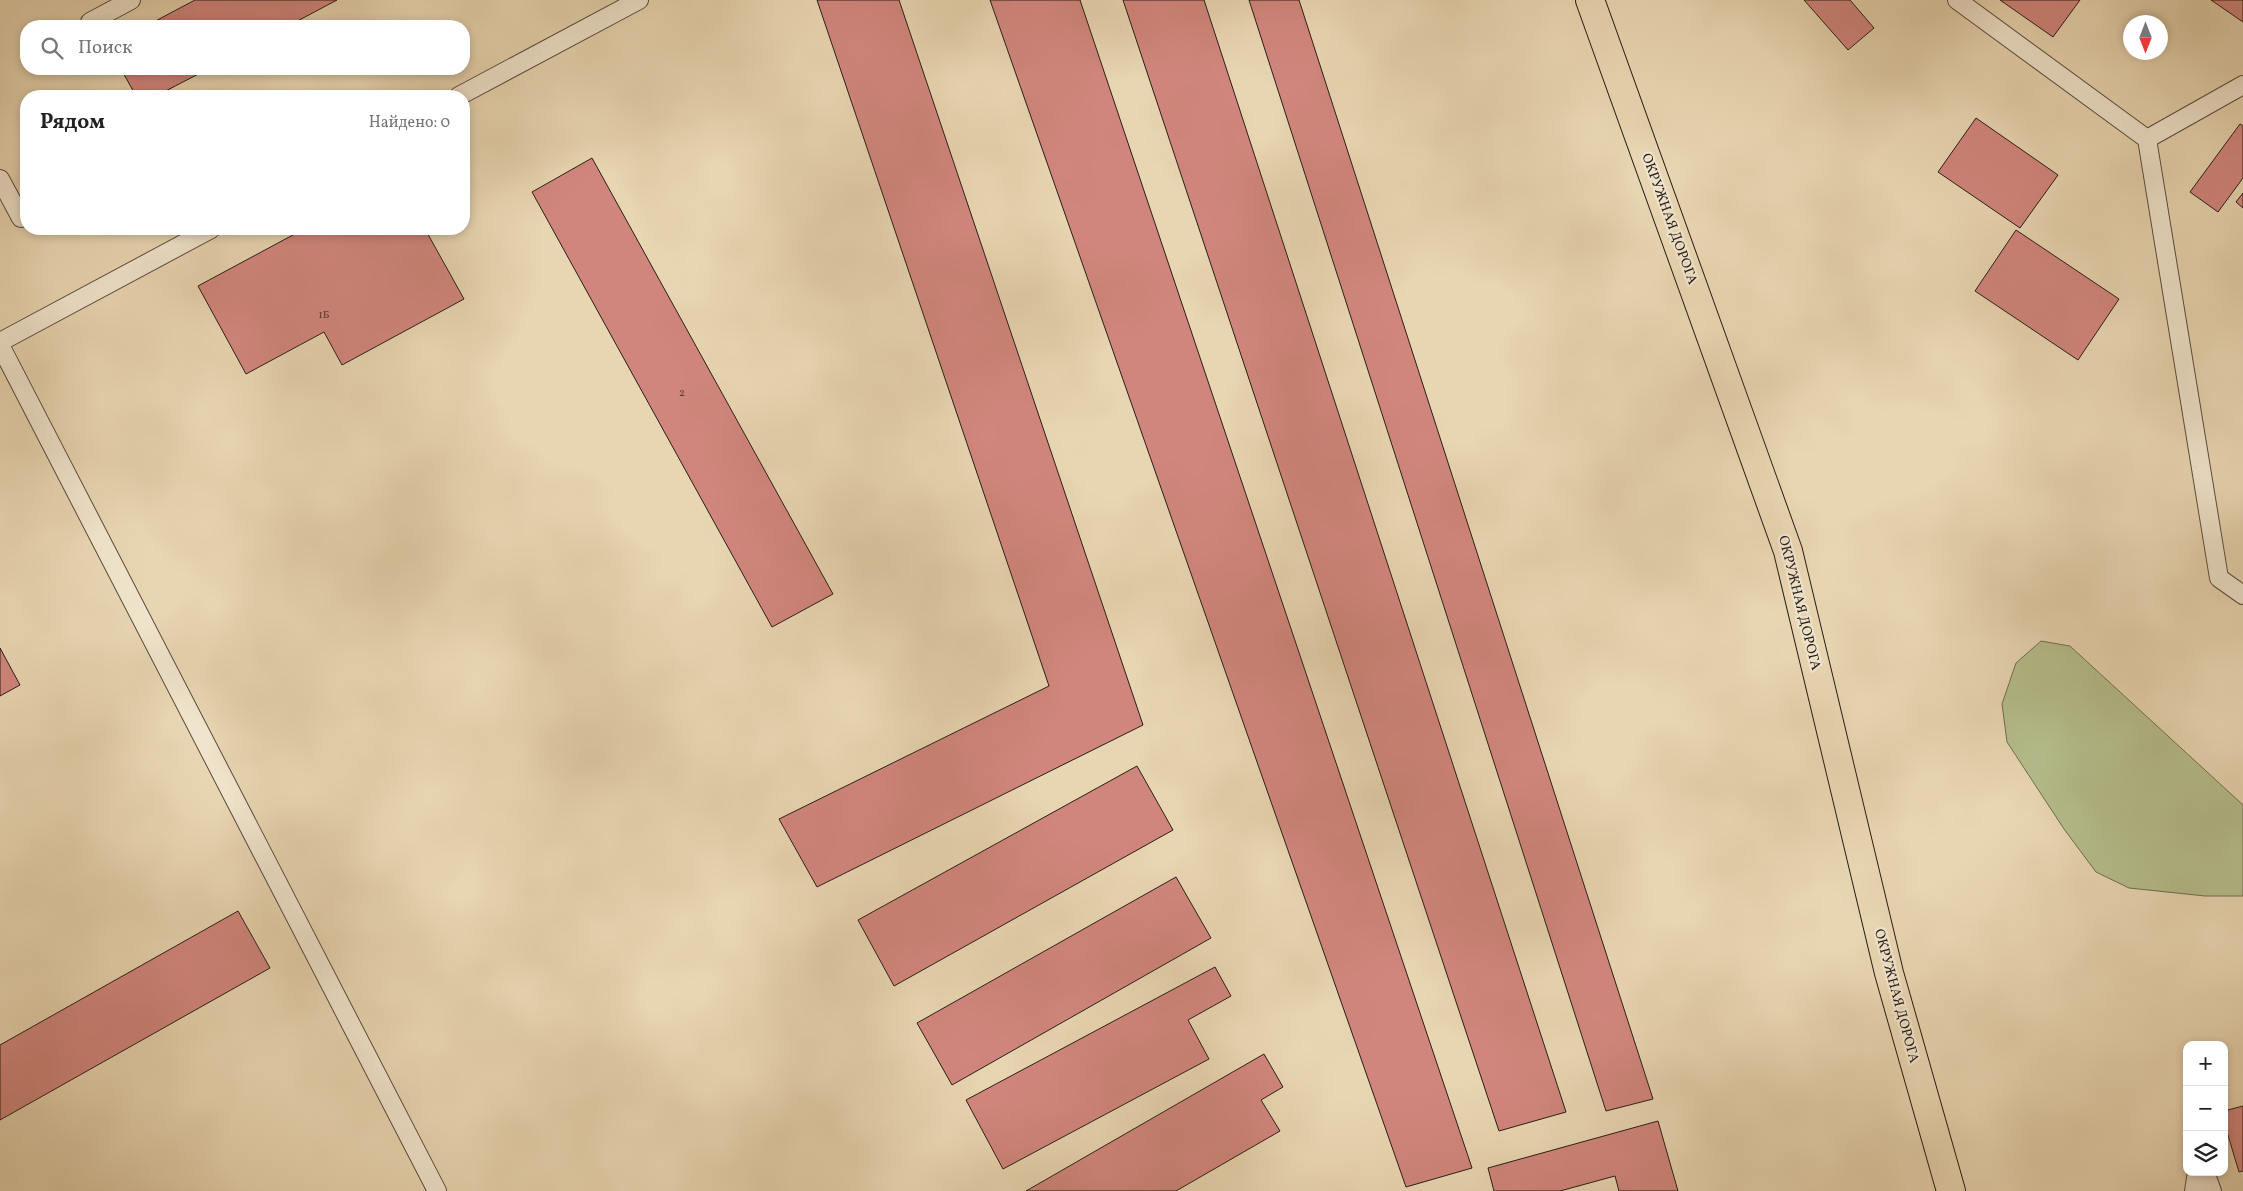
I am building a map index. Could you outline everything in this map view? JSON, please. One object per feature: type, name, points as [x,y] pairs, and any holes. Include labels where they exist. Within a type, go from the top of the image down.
[{"type":"highway","name":"ОКРУЖНАЯ ДОРОГА","points":[[1590,0],[1788,551],[1889,973],[1951,1191]]},
{"type":"lane","points":[[94,20],[131,0]]},
{"type":"lane","points":[[470,90],[639,0]]},
{"type":"lane","points":[[1957,0],[2147,139],[2219,578],[2243,595]]},
{"type":"lane","points":[[2147,139],[2243,85]]},
{"type":"lane","points":[[0,179],[20,216]]},
{"type":"lane","points":[[200,235],[0,343],[437,1191]]},
{"type":"lane","points":[[2194,1191],[2196,1176]]},
{"type":"lane","points":[[2206,1176],[2212,1191]]},
{"type":"green space","points":[[2041,641],[2070,646],[2243,805],[2243,896],[2205,896],[2129,888],[2096,872],[2064,829],[2007,742],[2002,704],[2016,663]]},
{"type":"building","points":[[195,0],[337,0],[299,20],[157,20]]},
{"type":"building","points":[[817,0],[899,0],[1143,725],[817,887],[779,819],[1049,686]]},
{"type":"building","points":[[990,0],[1080,0],[1472,1168],[1406,1187]]},
{"type":"building","points":[[1123,0],[1204,0],[1566,1112],[1499,1131]]},
{"type":"building","points":[[1249,0],[1299,0],[1653,1099],[1606,1111]]},
{"type":"building","points":[[1804,0],[1850,0],[1874,28],[1848,50]]},
{"type":"building","points":[[2000,0],[2080,0],[2053,37]]},
{"type":"building","points":[[2211,0],[2243,0],[2243,22]]},
{"type":"building","points":[[124,75],[196,75],[168,90],[133,90]]},
{"type":"building","points":[[1976,118],[2058,175],[2020,228],[1938,172]]},
{"type":"building","points":[[2240,124],[2243,126],[2243,178],[2218,212],[2190,192]]},
{"type":"building","points":[[592,158],[833,594],[772,627],[532,192]]},
{"type":"building","points":[[2243,193],[2243,208],[2236,202]]},
{"type":"building","points":[[2016,230],[2119,299],[2078,360],[1975,291]]},
{"type":"building","points":[[293,235],[428,235],[464,299],[342,365],[324,332],[246,374],[198,286]]},
{"type":"building","points":[[0,648],[20,685],[0,696]]},
{"type":"building","points":[[1137,766],[1173,830],[894,986],[858,920]]},
{"type":"building","points":[[1176,877],[1211,938],[952,1085],[917,1023]]},
{"type":"building","points":[[238,911],[270,968],[0,1120],[0,1045]]},
{"type":"building","points":[[1215,967],[1231,996],[1188,1020],[1209,1059],[1003,1169],[966,1100]]},
{"type":"building","points":[[1264,1054],[1283,1087],[1261,1100],[1280,1131],[1176,1191],[1026,1191]]},
{"type":"building","points":[[2243,1106],[2243,1171],[2239,1172],[2228,1135],[2228,1110]]},
{"type":"building","points":[[1658,1121],[1678,1191],[1619,1191],[1615,1176],[1560,1191],[1494,1191],[1488,1168]]}]
